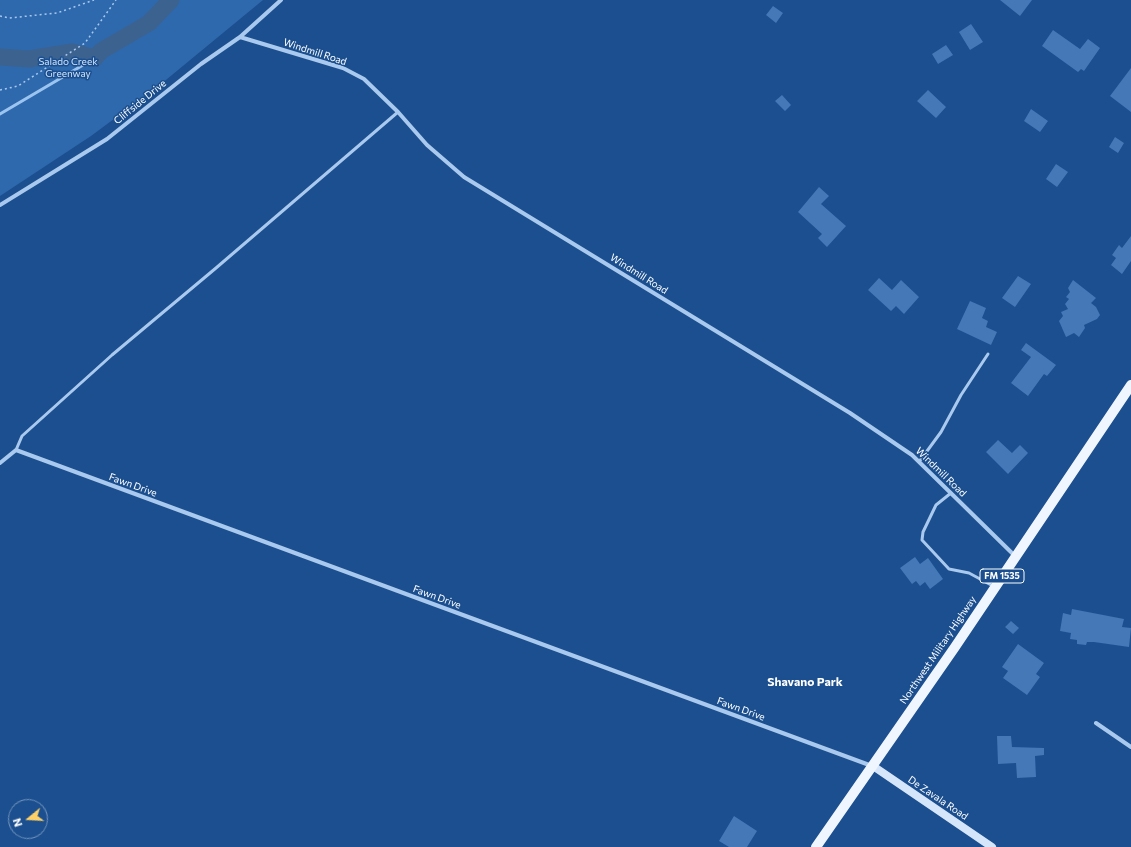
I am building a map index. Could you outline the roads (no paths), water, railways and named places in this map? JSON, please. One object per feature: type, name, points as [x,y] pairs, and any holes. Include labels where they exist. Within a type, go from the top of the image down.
[{"type":"main road","name":"Northwest Military Highway","points":[[816,847],[995,587],[1131,385]]},
{"type":"main road","name":"De Zavala Road","points":[[872,766],[992,847]]},
{"type":"street","name":"Cliffside Drive","points":[[0,205],[107,139],[201,64],[240,37],[281,0]]},
{"type":"street","name":"Windmill Road","points":[[240,37],[343,68],[364,79],[398,112],[427,145],[464,177],[850,413],[912,455],[1016,556]]},
{"type":"street","points":[[0,463],[16,450]]},
{"type":"street","name":"Fawn Drive","points":[[16,450],[872,766]]},
{"type":"street","points":[[1096,723],[1131,747]]},
{"type":"lane","points":[[16,450],[22,436],[112,355],[398,112]]},
{"type":"lane","points":[[919,462],[941,432],[961,395],[988,354]]},
{"type":"lane","points":[[950,493],[936,505],[923,532],[922,540],[949,569],[969,573],[995,587]]},
{"type":"waterway","points":[[0,57],[29,59],[72,52],[95,58],[101,51],[149,23],[171,0]]},
{"type":"waterway","points":[[0,114],[95,58]]},
{"type":"district","name":"Shavano Park","points":[[805,682]]},
{"type":"park label","name":"Salado Creek Greenway","points":[[68,68]]}]
